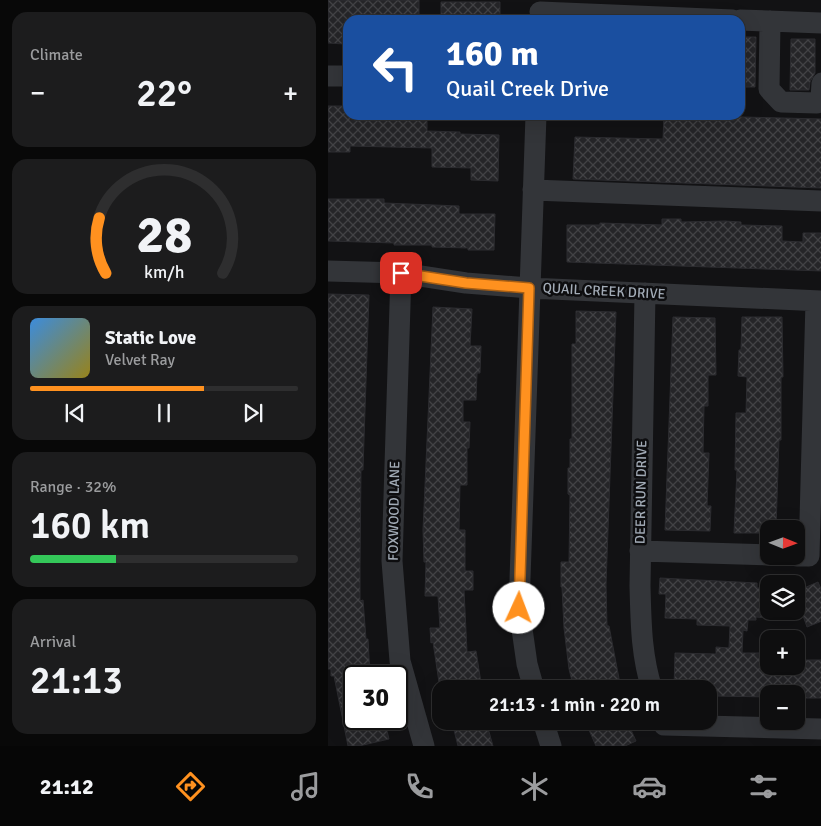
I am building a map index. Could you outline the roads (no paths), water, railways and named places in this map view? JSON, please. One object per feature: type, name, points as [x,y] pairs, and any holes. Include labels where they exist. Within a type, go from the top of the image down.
[{"type":"street","points":[[540,11],[626,15]]},
{"type":"street","points":[[745,20],[822,24]]},
{"type":"street","points":[[770,22],[768,89],[781,102],[818,103],[821,99],[822,83]]},
{"type":"street","points":[[328,76],[343,76]]},
{"type":"street","points":[[531,680],[527,664],[519,608],[536,120]]},
{"type":"street","points":[[533,190],[822,200]]},
{"type":"street","name":"QUAIL CREEK DRIVE","points":[[328,271],[401,273],[466,283],[529,288],[819,301]]},
{"type":"street","name":"FOXWOOD LANE","points":[[401,273],[392,561],[400,662],[424,746]]},
{"type":"street","name":"DEER RUN DRIVE","points":[[645,293],[640,551],[641,631],[646,672],[649,680]]},
{"type":"street","points":[[806,556],[809,556],[819,301]]},
{"type":"street","points":[[640,551],[760,555]]},
{"type":"street","points":[[717,725],[822,729]]},
{"type":"street","points":[[546,730],[551,746]]}]
